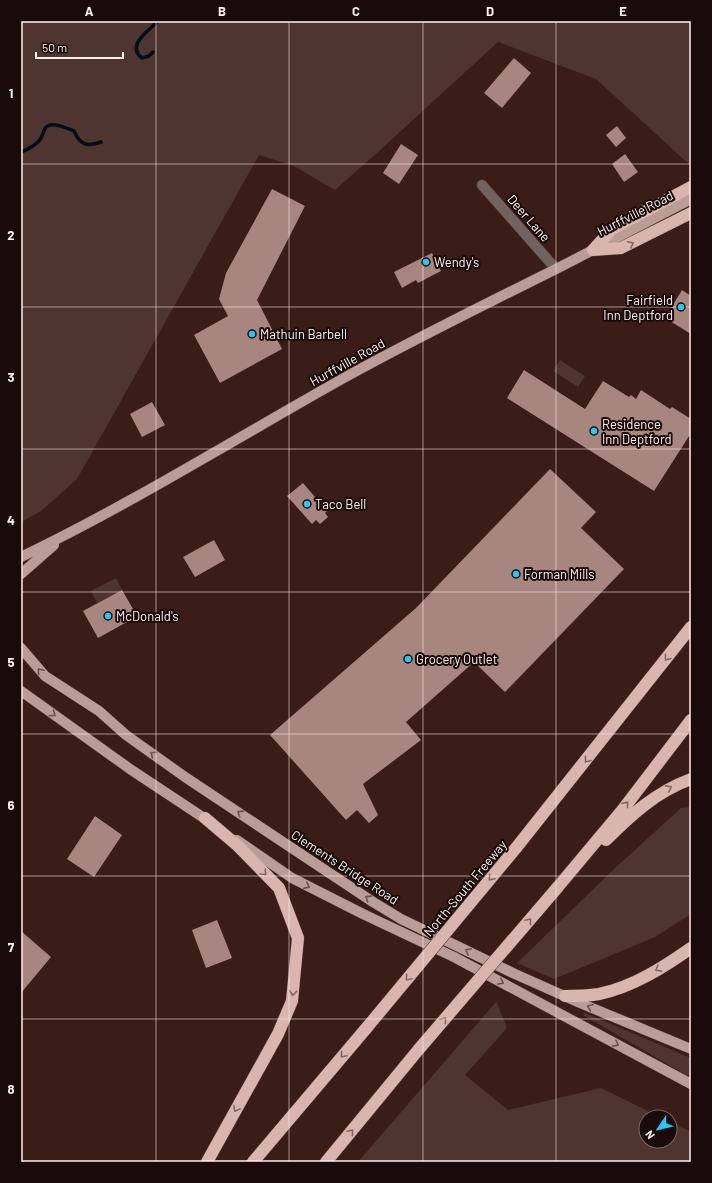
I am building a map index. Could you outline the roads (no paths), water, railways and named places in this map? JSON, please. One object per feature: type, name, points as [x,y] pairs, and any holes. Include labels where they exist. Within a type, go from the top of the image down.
[{"type":"highway","points":[[593,250],[612,229],[691,186]]},
{"type":"highway","points":[[593,250],[621,248],[691,213]]},
{"type":"highway","name":"North-South Freeway","points":[[253,1162],[516,848],[691,626]]},
{"type":"highway","points":[[326,1162],[419,1049],[624,808],[691,720]]},
{"type":"highway","points":[[557,888],[626,820],[656,796],[691,779]]},
{"type":"highway","points":[[205,818],[238,846],[279,888],[298,938],[292,1001],[278,1034],[207,1162]]},
{"type":"highway","points":[[565,996],[600,994],[618,988],[664,966],[691,948]]},
{"type":"main road","name":"Hurffville Road","points":[[21,557],[191,467],[380,358],[691,199]]},
{"type":"main road","points":[[21,574],[63,536]]},
{"type":"main road","name":"Clements Bridge Road","points":[[21,648],[45,676],[98,711],[126,735],[184,777],[401,919],[565,996],[691,1049]]},
{"type":"main road","name":"Clements Bridge Road","points":[[21,691],[130,769],[205,818],[292,878],[363,914],[454,957],[691,1084]]},
{"type":"street","name":"Deer Lane","points":[[482,185],[556,269]]},
{"type":"waterway","points":[[153,52],[149,56],[142,58],[137,53],[136,48],[137,43],[145,33],[158,21]]},
{"type":"waterway","points":[[21,152],[40,140],[47,126],[51,125],[74,131],[76,136],[84,144],[101,142]]},
{"type":"place","name":"Wendy's","points":[[426,262]]},
{"type":"place","name":"Fairfield Inn Deptford","points":[[681,307]]},
{"type":"place","name":"Mathuin Barbell","points":[[252,334]]},
{"type":"place","name":"Residence Inn Deptford","points":[[594,431]]},
{"type":"place","name":"Taco Bell","points":[[307,504]]},
{"type":"place","name":"Forman Mills","points":[[516,574]]},
{"type":"place","name":"McDonald's","points":[[108,616]]},
{"type":"place","name":"Grocery Outlet","points":[[408,659]]}]
